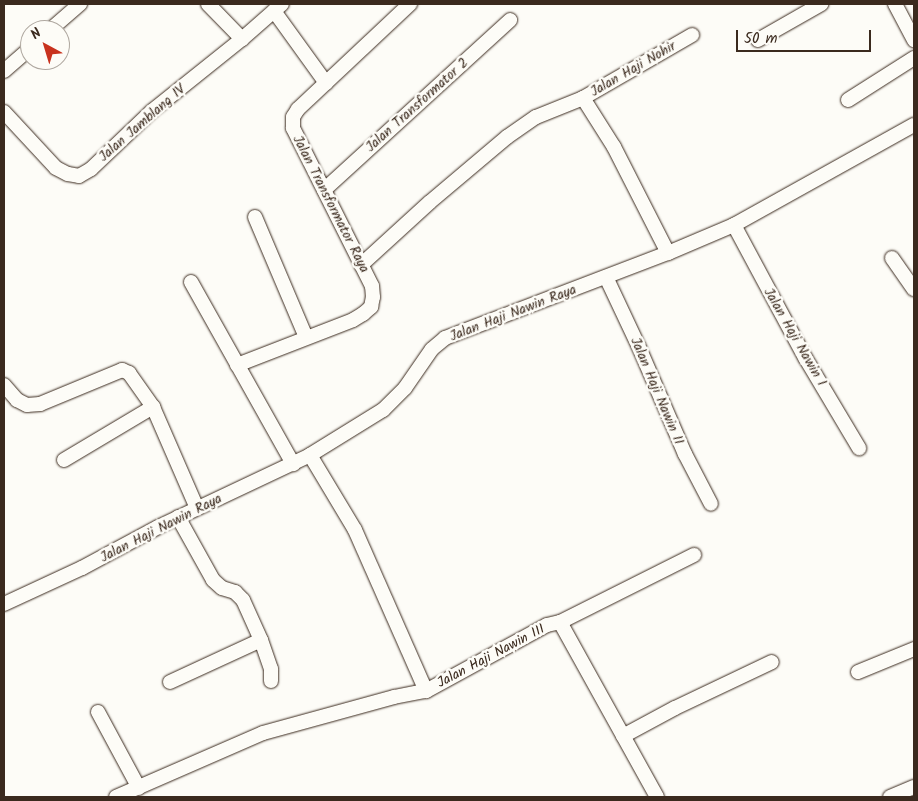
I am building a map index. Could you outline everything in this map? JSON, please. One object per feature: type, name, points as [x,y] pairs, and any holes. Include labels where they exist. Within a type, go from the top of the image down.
[{"type":"street","points":[[62,20],[80,4]]},
{"type":"street","points":[[208,4],[242,39]]},
{"type":"street","name":"Jalan Transformator Raya","points":[[237,365],[353,320],[371,307],[373,297],[372,286],[293,128],[293,117],[298,109],[410,4]]},
{"type":"street","points":[[758,40],[821,4]]},
{"type":"street","points":[[895,4],[914,40]]},
{"type":"street","points":[[278,8],[326,83]]},
{"type":"street","name":"Jalan Jamblang IV","points":[[4,112],[56,168],[68,174],[78,176],[91,169],[152,111],[278,8]]},
{"type":"street","name":"Jalan Transformator 2","points":[[324,190],[510,20]]},
{"type":"street","name":"Jalan Haji Nohir","points":[[361,265],[430,202],[507,137],[536,117],[578,99],[692,35]]},
{"type":"street","points":[[4,71],[20,57]]},
{"type":"street","points":[[848,100],[914,58]]},
{"type":"street","points":[[578,99],[614,147],[668,253]]},
{"type":"street","name":"Jalan Haji Nawin Raya","points":[[4,604],[82,568],[178,517],[310,455],[383,410],[405,388],[432,349],[445,338],[668,253],[734,224],[914,124]]},
{"type":"street","points":[[255,217],[306,337]]},
{"type":"street","name":"Jalan Haji Nawin I","points":[[734,224],[802,351],[859,448]]},
{"type":"street","points":[[892,258],[914,289]]},
{"type":"street","name":"Jalan Haji Nawin II","points":[[606,277],[638,345],[685,454],[711,504]]},
{"type":"street","points":[[191,282],[293,464]]},
{"type":"street","points":[[4,385],[17,400],[27,405],[40,404],[122,370],[129,373],[153,407],[197,508]]},
{"type":"street","points":[[64,460],[153,407]]},
{"type":"street","name":"Jalan Haji Nawin III","points":[[310,455],[356,530],[426,692],[547,625],[560,622],[589,671],[657,797]]},
{"type":"street","points":[[178,517],[213,580],[222,588],[235,592],[243,600],[261,640],[270,668],[271,681]]},
{"type":"street","points":[[560,622],[694,555]]},
{"type":"street","points":[[170,682],[261,640]]},
{"type":"street","points":[[858,672],[914,649]]},
{"type":"street","points":[[623,736],[675,708],[772,662]]},
{"type":"street","points":[[116,797],[263,733],[394,697],[426,692]]},
{"type":"street","points":[[98,712],[139,788]]},
{"type":"street","points":[[890,797],[914,787]]}]
